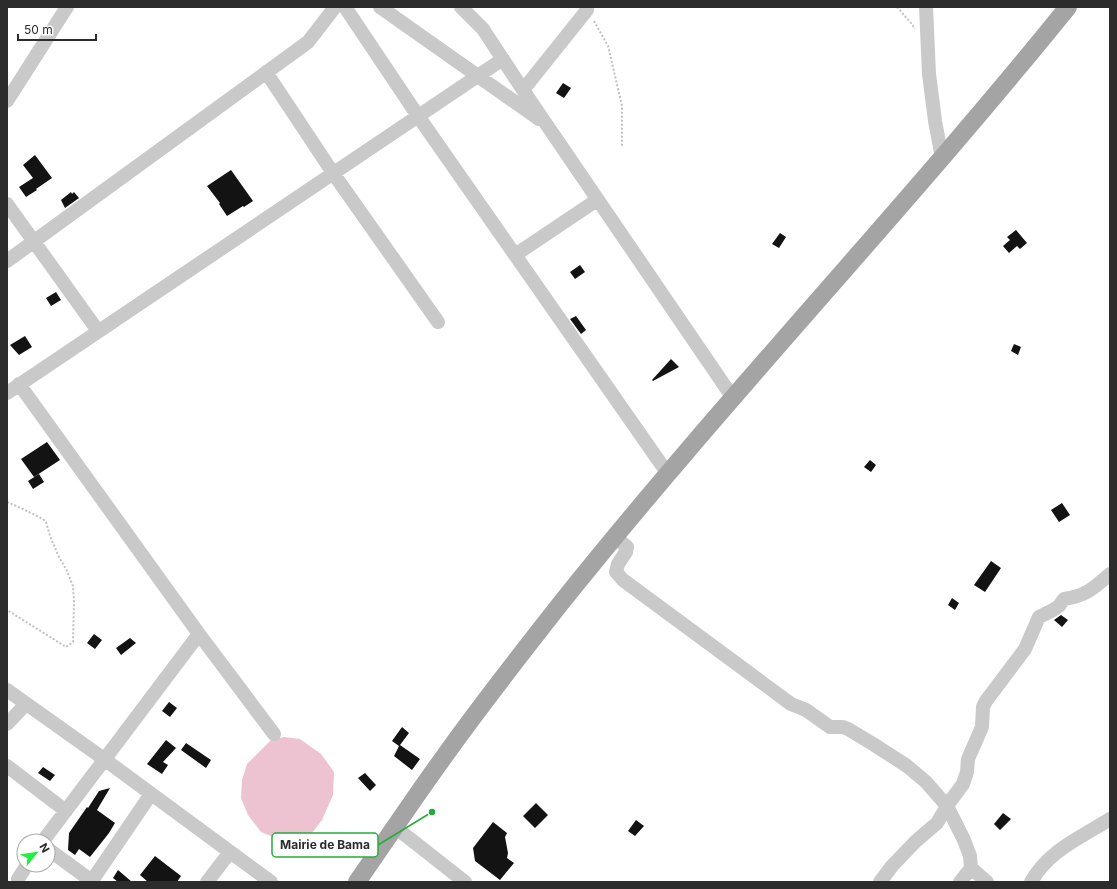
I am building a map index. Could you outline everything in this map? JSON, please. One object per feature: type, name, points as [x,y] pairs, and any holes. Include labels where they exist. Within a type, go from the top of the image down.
[{"type":"main road","points":[[357,882],[477,711],[560,604],[668,474],[942,158],[1068,7]]},
{"type":"street","points":[[7,101],[67,7]]},
{"type":"street","points":[[7,261],[308,42],[335,7]]},
{"type":"street","points":[[345,7],[418,116],[668,474]]},
{"type":"street","points":[[380,7],[546,124]]},
{"type":"street","points":[[461,7],[483,29],[597,200],[733,398]]},
{"type":"street","points":[[926,7],[929,74],[935,121],[942,158]]},
{"type":"street","points":[[523,90],[587,10]]},
{"type":"street","points":[[7,393],[503,59]]},
{"type":"street","points":[[266,72],[333,173],[438,322]]},
{"type":"street","points":[[515,255],[597,200]]},
{"type":"street","points":[[7,204],[98,331]]},
{"type":"street","points":[[19,384],[199,634],[274,734]]},
{"type":"street","points":[[615,537],[627,547],[626,552],[618,564],[616,572],[623,580],[791,704],[806,710],[830,727],[843,727],[848,729],[908,766],[926,782],[947,806],[964,840],[970,856],[971,868],[960,882]]},
{"type":"street","points":[[880,882],[892,866],[916,840],[937,823],[962,784],[967,772],[968,759],[982,727],[983,707],[1025,649],[1039,617],[1059,606],[1064,599],[1085,594],[1110,574]]},
{"type":"street","points":[[49,833],[199,634]]},
{"type":"street","points":[[7,690],[104,759],[271,882]]},
{"type":"street","points":[[7,724],[26,704]]},
{"type":"street","points":[[7,766],[66,811]]},
{"type":"street","points":[[56,855],[92,882],[151,794]]},
{"type":"street","points":[[1030,882],[1054,853],[1110,819]]},
{"type":"street","points":[[395,827],[465,882]]},
{"type":"street","points":[[207,882],[230,852]]},
{"type":"street","points":[[971,868],[987,882]]},
{"type":"path","points":[[587,10],[608,46],[622,106],[622,147]]},
{"type":"path","points":[[7,502],[23,508],[46,522],[58,555],[73,586],[73,642],[66,647],[7,610]]},
{"type":"shaded area","points":[[284,737],[300,739],[321,754],[334,772],[333,795],[322,820],[312,833],[299,841],[283,841],[261,832],[248,815],[241,798],[242,780],[247,764],[271,740]]},
{"type":"building","points":[[563,83],[571,88],[564,98],[556,93]]},
{"type":"building","points":[[35,155],[52,178],[26,197],[19,187],[33,178],[23,165]]},
{"type":"building","points":[[231,170],[253,201],[227,216],[219,204],[220,203],[207,186]]},
{"type":"building","points":[[71,192],[72,194],[74,192],[79,198],[65,208],[61,200]]},
{"type":"building","points":[[1016,230],[1027,243],[1020,249],[1017,246],[1009,253],[1003,246],[1010,240],[1007,237]]},
{"type":"building","points":[[780,233],[786,237],[779,248],[772,244]]},
{"type":"building","points":[[580,265],[585,272],[575,279],[570,272]]},
{"type":"building","points":[[56,292],[61,300],[51,306],[46,298]]},
{"type":"building","points":[[576,316],[586,330],[581,334],[570,319]]},
{"type":"building","points":[[25,336],[32,347],[19,355],[10,345]]},
{"type":"building","points":[[1014,344],[1021,347],[1018,355],[1011,351]]},
{"type":"building","points":[[671,359],[679,367],[653,381],[652,380]]},
{"type":"building","points":[[47,442],[60,460],[34,477],[21,459]]},
{"type":"building","points":[[870,460],[876,465],[871,472],[864,467]]},
{"type":"building","points":[[39,474],[44,482],[33,489],[28,481]]},
{"type":"building","points":[[1062,503],[1070,515],[1059,522],[1051,510]]},
{"type":"building","points":[[991,561],[1001,568],[985,592],[974,585]]},
{"type":"building","points":[[952,598],[959,603],[955,610],[948,605]]},
{"type":"building","points":[[1061,615],[1068,620],[1062,627],[1054,620]]},
{"type":"building","points":[[94,634],[102,640],[95,649],[87,643]]},
{"type":"building","points":[[130,638],[136,643],[121,655],[116,648]]},
{"type":"building","points":[[169,702],[177,708],[170,717],[162,711]]},
{"type":"building","points":[[402,727],[409,733],[400,745],[420,759],[412,770],[394,756],[399,746],[392,741]]},
{"type":"building","points":[[166,740],[176,748],[163,762],[168,765],[162,774],[147,764]]},
{"type":"building","points":[[186,743],[211,760],[206,768],[181,750]]},
{"type":"building","points":[[43,767],[55,775],[50,781],[38,773]]},
{"type":"building","points":[[365,773],[376,785],[370,791],[358,778]]},
{"type":"building","points":[[110,788],[97,810],[115,823],[90,857],[79,849],[75,855],[68,850],[69,833],[99,791]]},
{"type":"building","points":[[536,803],[548,815],[535,828],[523,816]]},
{"type":"building","points":[[1003,813],[1011,819],[1000,830],[994,824]]},
{"type":"building","points":[[636,820],[644,826],[635,836],[628,831]]},
{"type":"building","points":[[493,822],[507,833],[505,837],[508,853],[507,858],[514,863],[500,880],[475,861],[473,848]]},
{"type":"building","points":[[155,856],[181,876],[177,882],[148,882],[140,875]]},
{"type":"building","points":[[118,870],[132,882],[118,882],[113,878]]},
{"type":"place","name":"Mairie de Bama","points":[[432,812]]}]
